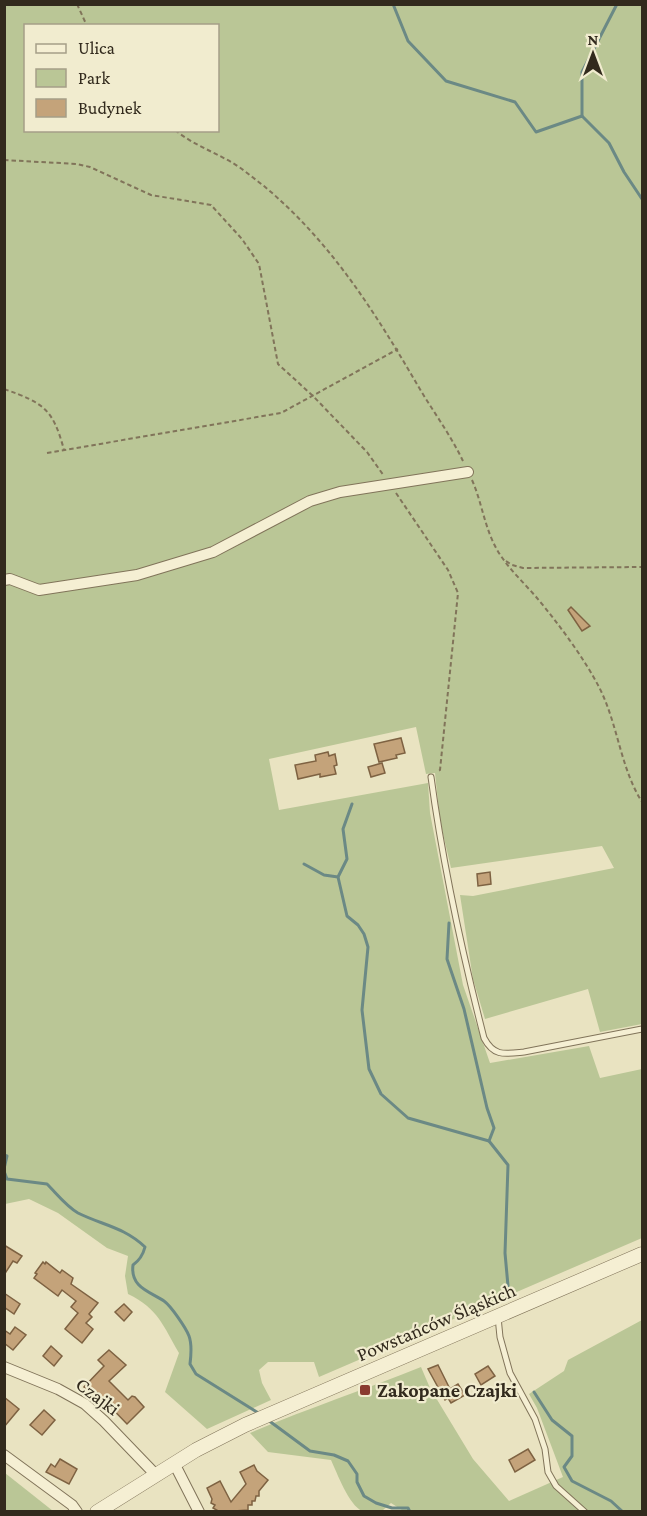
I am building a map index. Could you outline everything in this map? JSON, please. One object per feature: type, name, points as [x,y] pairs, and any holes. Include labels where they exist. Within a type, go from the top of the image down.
[{"type":"street","points":[[4,580],[10,579],[39,590],[136,575],[213,552],[309,501],[340,492],[468,472]]},
{"type":"street","name":"Powstańców Śląskich","points":[[96,1512],[155,1474],[245,1425],[642,1254]]},
{"type":"street","name":"Czajki","points":[[4,1367],[58,1389],[85,1404],[155,1474]]},
{"type":"street","points":[[4,1455],[72,1505],[77,1512]]},
{"type":"street","points":[[174,1463],[199,1512]]},
{"type":"lane","points":[[431,777],[441,852],[463,955],[484,1038],[489,1047],[497,1052],[508,1054],[642,1029]]},
{"type":"lane","points":[[498,1317],[500,1337],[510,1373],[535,1419],[545,1449],[548,1472],[556,1486],[585,1512]]},
{"type":"path","points":[[77,4],[86,24]]},
{"type":"path","points":[[177,132],[188,141],[231,162],[264,186],[334,256],[363,294],[454,442],[476,490],[488,533],[501,557],[539,600],[600,689],[625,765],[642,802]]},
{"type":"path","points":[[4,160],[83,166],[151,195],[211,205],[242,239],[259,264],[278,364],[313,396],[367,452],[448,570],[458,593],[440,770],[431,777]]},
{"type":"path","points":[[47,453],[281,413],[398,349]]},
{"type":"path","points":[[4,389],[43,405],[57,426],[64,450]]},
{"type":"path","points":[[501,557],[512,565],[523,568],[642,567]]},
{"type":"green space","points":[[4,5],[642,5],[642,1024],[600,1032],[588,989],[485,1019],[473,979],[460,895],[473,896],[614,868],[602,846],[451,868],[440,821],[435,773],[426,774],[416,727],[269,759],[279,810],[428,783],[430,813],[463,985],[490,1063],[589,1046],[600,1078],[642,1069],[642,1238],[319,1377],[314,1362],[268,1362],[259,1370],[262,1383],[271,1400],[207,1429],[165,1392],[179,1353],[154,1312],[128,1294],[125,1276],[128,1256],[107,1248],[58,1213],[29,1199],[5,1204]]},
{"type":"green space","points":[[642,1320],[642,1511],[405,1512],[391,1503],[382,1511],[364,1512],[357,1508],[348,1496],[331,1460],[268,1452],[250,1433],[421,1367],[430,1388],[473,1459],[509,1501],[563,1477],[537,1408],[529,1394],[564,1371],[568,1360]]},
{"type":"green space","points":[[5,1473],[53,1511],[5,1511]]},
{"type":"building","points":[[571,607],[590,626],[582,631],[568,610]]},
{"type":"building","points":[[401,738],[405,753],[396,755],[397,758],[379,762],[374,744]]},
{"type":"building","points":[[328,752],[329,756],[335,754],[336,774],[320,777],[320,774],[298,779],[295,765],[316,761],[315,755]]},
{"type":"building","points":[[382,763],[385,773],[371,777],[368,767]]},
{"type":"building","points":[[490,872],[491,884],[478,886],[477,874]]},
{"type":"building","points":[[4,1245],[22,1256],[17,1263],[13,1261],[4,1275]]},
{"type":"building","points":[[43,1262],[60,1273],[62,1270],[73,1278],[71,1284],[98,1303],[89,1314],[92,1317],[86,1323],[93,1329],[82,1343],[65,1329],[78,1313],[71,1307],[76,1301],[62,1290],[58,1296],[34,1278]]},
{"type":"building","points":[[4,1293],[20,1304],[14,1314],[4,1307]]},
{"type":"building","points":[[124,1304],[132,1312],[124,1321],[115,1312]]},
{"type":"building","points":[[15,1327],[26,1335],[13,1350],[4,1343],[4,1330],[10,1334]]},
{"type":"building","points":[[51,1346],[62,1356],[54,1366],[43,1356]]},
{"type":"building","points":[[109,1350],[126,1365],[109,1381],[128,1400],[132,1396],[135,1397],[144,1407],[127,1424],[97,1393],[93,1396],[84,1387],[104,1366],[98,1360]]},
{"type":"building","points":[[438,1365],[450,1389],[458,1384],[465,1395],[451,1403],[448,1398],[445,1400],[428,1369]]},
{"type":"building","points":[[488,1366],[495,1376],[481,1385],[475,1374]]},
{"type":"building","points":[[4,1397],[19,1409],[4,1427]]},
{"type":"building","points":[[44,1410],[55,1420],[42,1435],[30,1425]]},
{"type":"building","points":[[528,1449],[535,1460],[515,1472],[509,1460]]},
{"type":"building","points":[[60,1459],[77,1469],[69,1484],[46,1472],[51,1464],[55,1467]]},
{"type":"building","points":[[254,1465],[257,1471],[268,1480],[259,1491],[259,1496],[252,1501],[252,1505],[248,1505],[248,1510],[220,1512],[213,1508],[215,1505],[211,1503],[212,1499],[207,1488],[220,1481],[231,1502],[246,1484],[240,1472]]},
{"type":"waterway","points":[[393,4],[408,41],[446,81],[515,102],[536,132],[582,116],[609,143],[624,172],[642,199]]},
{"type":"waterway","points":[[582,116],[582,72],[617,4]]},
{"type":"waterway","points":[[352,804],[343,829],[347,859],[338,877],[347,916],[358,925],[368,947],[362,1010],[369,1069],[381,1094],[408,1118],[489,1141],[508,1165],[505,1253],[508,1286]]},
{"type":"waterway","points":[[304,864],[324,875],[338,877]]},
{"type":"waterway","points":[[449,923],[447,959],[464,1009],[487,1108],[494,1128],[489,1141]]},
{"type":"waterway","points":[[4,1155],[7,1156],[4,1169]]},
{"type":"waterway","points":[[4,1171],[7,1179],[47,1184],[78,1213],[129,1235],[145,1247],[141,1257],[133,1265],[135,1279],[143,1288],[164,1301],[182,1323],[190,1339],[190,1364],[196,1374],[260,1414]]},
{"type":"waterway","points":[[534,1392],[552,1420],[572,1436],[572,1456],[564,1467],[572,1481],[611,1501],[623,1512]]},
{"type":"waterway","points":[[268,1420],[310,1451],[334,1455],[348,1461],[357,1474],[357,1482],[364,1496],[392,1508],[408,1508],[410,1512]]},
{"type":"place","name":"Zakopane Czajki","points":[[365,1390]]}]
